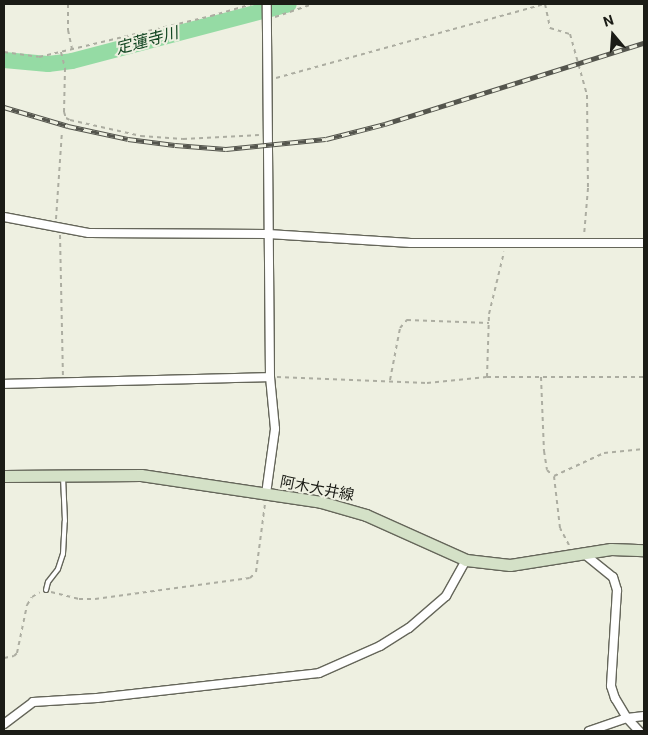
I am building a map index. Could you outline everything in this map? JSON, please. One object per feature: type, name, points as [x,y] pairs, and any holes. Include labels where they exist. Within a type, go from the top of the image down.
[{"type":"main road","name":"阿木大井線","points":[[4,476],[141,475],[321,502],[347,508],[466,560],[510,565],[611,548],[644,550]]},
{"type":"street","points":[[266,494],[275,430],[270,377],[267,4]]},
{"type":"street","points":[[4,217],[89,233],[268,234],[411,243],[644,243]]},
{"type":"street","points":[[4,384],[270,377]]},
{"type":"street","points":[[578,554],[613,577],[617,590],[611,686],[615,698],[627,718],[639,731]]},
{"type":"street","points":[[4,724],[32,702],[97,698],[319,673],[380,646],[409,628],[446,596],[466,560]]},
{"type":"street","points":[[589,731],[627,718],[644,716]]},
{"type":"lane","points":[[46,590],[48,582],[58,569],[62,554],[65,521],[63,477]]},
{"type":"path","points":[[68,4],[68,30],[72,49]]},
{"type":"path","points":[[237,4],[238,8]]},
{"type":"path","points":[[4,52],[39,57],[252,4]]},
{"type":"path","points":[[268,17],[313,4]]},
{"type":"path","points":[[269,80],[545,4],[550,28],[570,34],[586,95],[588,188],[583,244]]},
{"type":"path","points":[[61,52],[65,68],[64,112],[66,118],[70,120],[141,136],[183,139],[269,134]]},
{"type":"path","points":[[62,131],[58,227],[63,382]]},
{"type":"path","points":[[487,377],[489,323],[504,258],[504,244]]},
{"type":"path","points":[[390,380],[400,328],[407,320],[489,323]]},
{"type":"path","points":[[270,377],[390,380],[427,383],[487,377],[644,377]]},
{"type":"path","points":[[542,377],[544,451],[548,470],[554,476],[560,528],[578,554]]},
{"type":"path","points":[[554,476],[604,453],[644,449]]},
{"type":"path","points":[[4,658],[14,656],[17,653],[29,600],[37,593],[46,590],[79,599],[95,599],[250,578],[256,572],[266,494]]},
{"type":"waterway","name":"定蓮寺川","points":[[4,60],[48,64],[72,61],[289,4]]},
{"type":"railway","points":[[4,107],[68,126],[128,139],[226,149],[326,139],[385,124],[644,43]]}]
